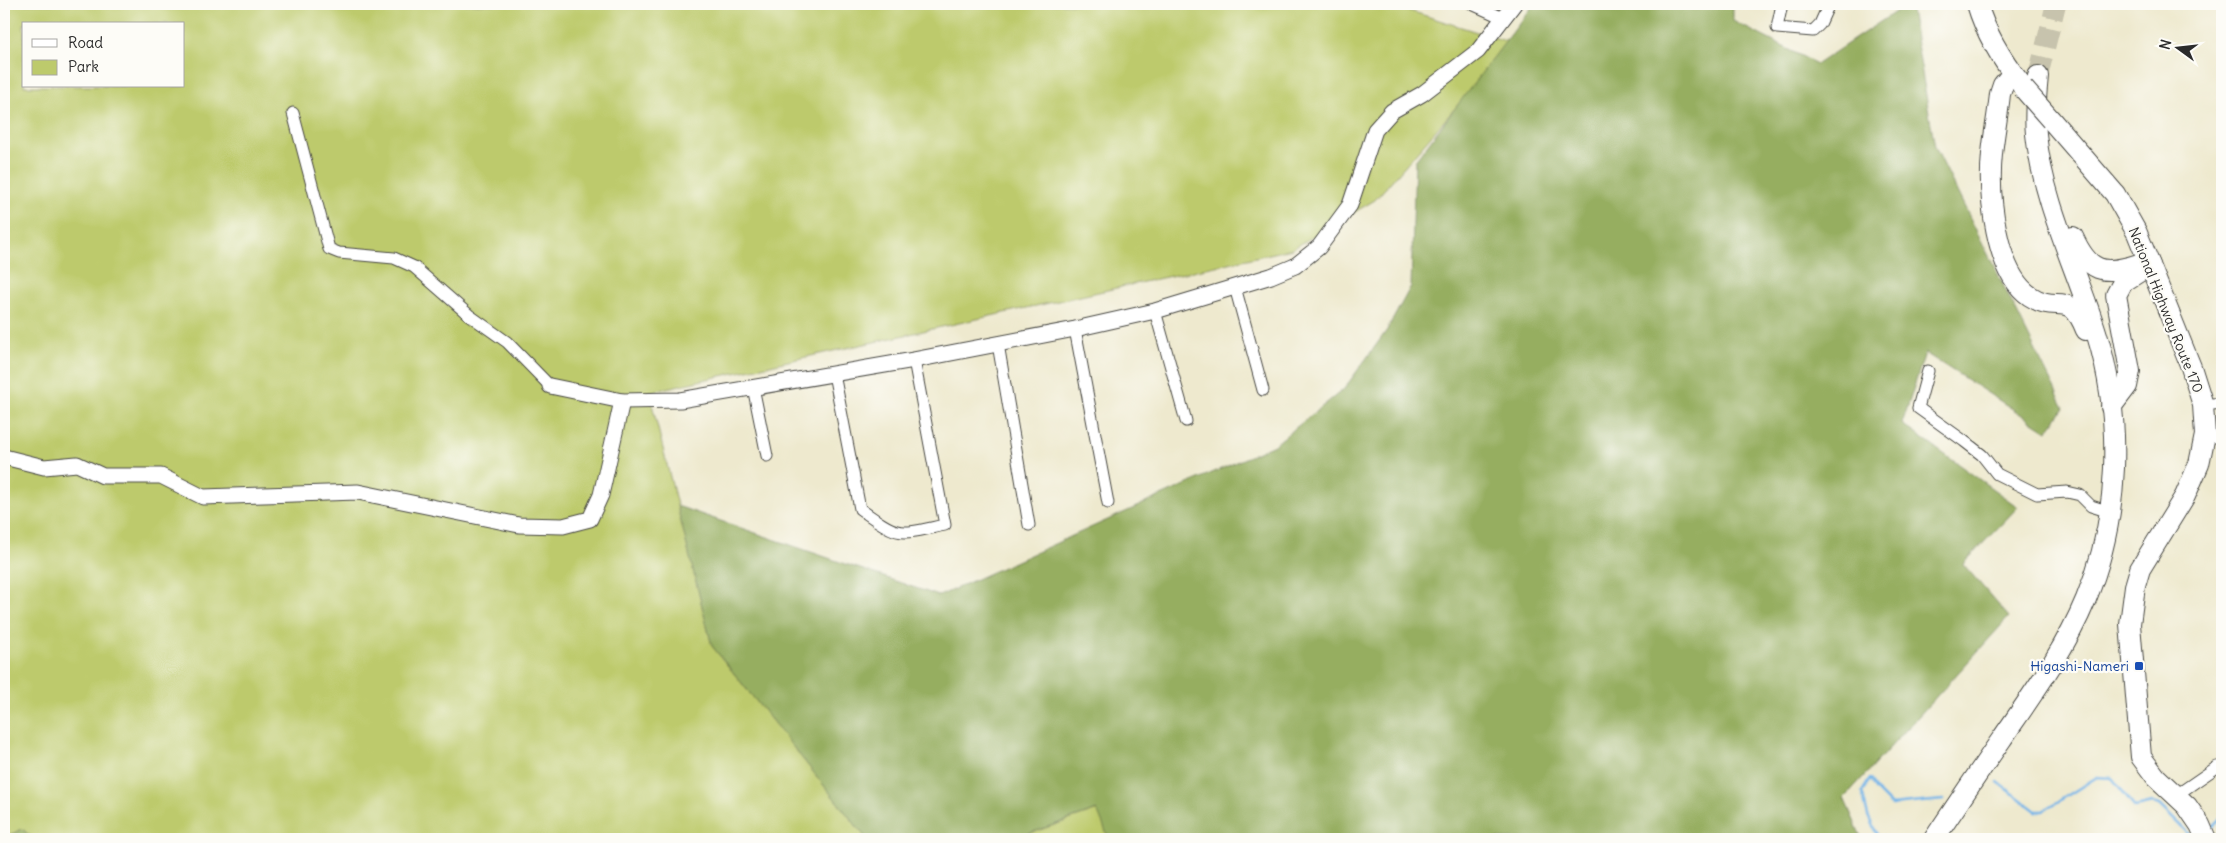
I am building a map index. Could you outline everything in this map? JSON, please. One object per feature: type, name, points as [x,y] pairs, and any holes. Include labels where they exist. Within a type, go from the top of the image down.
[{"type":"highway","name":"National Highway Route 170","points":[[1977,4],[1984,27],[2025,79],[2051,120],[2115,194],[2137,233],[2191,367],[2213,404],[2214,436],[2184,496],[2140,569],[2135,586],[2130,624],[2141,757],[2156,777],[2176,796],[2200,824],[2206,839]]},
{"type":"highway","points":[[1934,839],[2042,681],[2070,632],[2090,589],[2110,512],[2114,476],[2114,446],[2111,408],[2098,338],[2046,187],[2036,136],[2035,117],[2025,79]]},
{"type":"highway","points":[[2025,79],[1998,156],[2004,228],[2009,251],[2019,272],[2039,292],[2054,295],[2062,291],[2067,278],[2054,232],[2054,210]]},
{"type":"highway","points":[[2025,79],[2003,84],[1992,155],[1994,214],[2003,255],[2008,270],[2025,292],[2043,302],[2070,305],[2081,318],[2098,364],[2114,446]]},
{"type":"highway","points":[[2046,187],[2082,256],[2087,262],[2102,270],[2111,272],[2122,271],[2143,263],[2149,265]]},
{"type":"highway","points":[[2111,408],[2127,386],[2130,371],[2116,295],[2123,282],[2149,265]]},
{"type":"street","points":[[1472,4],[1503,18]]},
{"type":"street","points":[[293,113],[329,249],[339,253],[394,258],[414,267],[469,315],[507,342],[550,386],[622,402],[680,400],[914,360],[1075,329],[1156,311],[1271,276],[1295,266],[1319,248],[1350,205],[1375,130],[1392,111],[1422,94],[1478,51],[1514,4]]},
{"type":"street","points":[[1782,4],[1777,28],[1813,31],[1820,24],[1829,4]]},
{"type":"street","points":[[1235,287],[1263,390]]},
{"type":"street","points":[[1156,311],[1186,421]]},
{"type":"street","points":[[1075,329],[1108,503]]},
{"type":"street","points":[[998,344],[1029,525]]},
{"type":"street","points":[[834,374],[860,509],[890,531],[903,534],[945,525],[914,360]]},
{"type":"street","points":[[1928,371],[1918,408],[1982,455],[1997,474],[2037,494],[2067,492],[2080,495],[2091,506],[2110,512]]},
{"type":"street","points":[[753,387],[767,456]]},
{"type":"street","points":[[4,457],[44,467],[77,464],[103,476],[161,476],[203,497],[358,492],[519,525],[563,526],[590,519],[601,495],[622,402]]},
{"type":"street","points":[[2176,796],[2217,767],[2222,766]]},
{"type":"green space","points":[[4,4],[1388,4],[1512,43],[1375,200],[1292,249],[649,392],[712,646],[867,839],[34,839],[22,829],[4,838]]},
{"type":"green space","points":[[1534,4],[1733,4],[1733,21],[1817,64],[1907,4],[1910,4],[1935,147],[2064,408],[2047,431],[1925,353],[1902,424],[2018,507],[1963,564],[2009,617],[1844,798],[1862,839],[1109,839],[1097,810],[1013,839],[867,839],[712,646],[677,506],[939,596],[1274,445],[1344,389],[1387,330],[1411,286],[1415,161]]},
{"type":"green space","points":[[1098,810],[1109,839],[1013,839]]},
{"type":"green space","points":[[22,829],[34,839],[4,839],[4,838]]},
{"type":"waterway","points":[[1998,782],[2036,811],[2043,811],[2097,777],[2112,778],[2135,807],[2152,803],[2159,805],[2191,836]]},
{"type":"waterway","points":[[1879,839],[1868,816],[1862,792],[1870,779],[1875,789],[1891,805],[1943,800]]},
{"type":"waterway","points":[[2210,828],[2222,817]]},
{"type":"tunnel","points":[[2038,76],[2056,4]]},
{"type":"place","name":"Higashi-Nameri","points":[[2139,666]]}]
